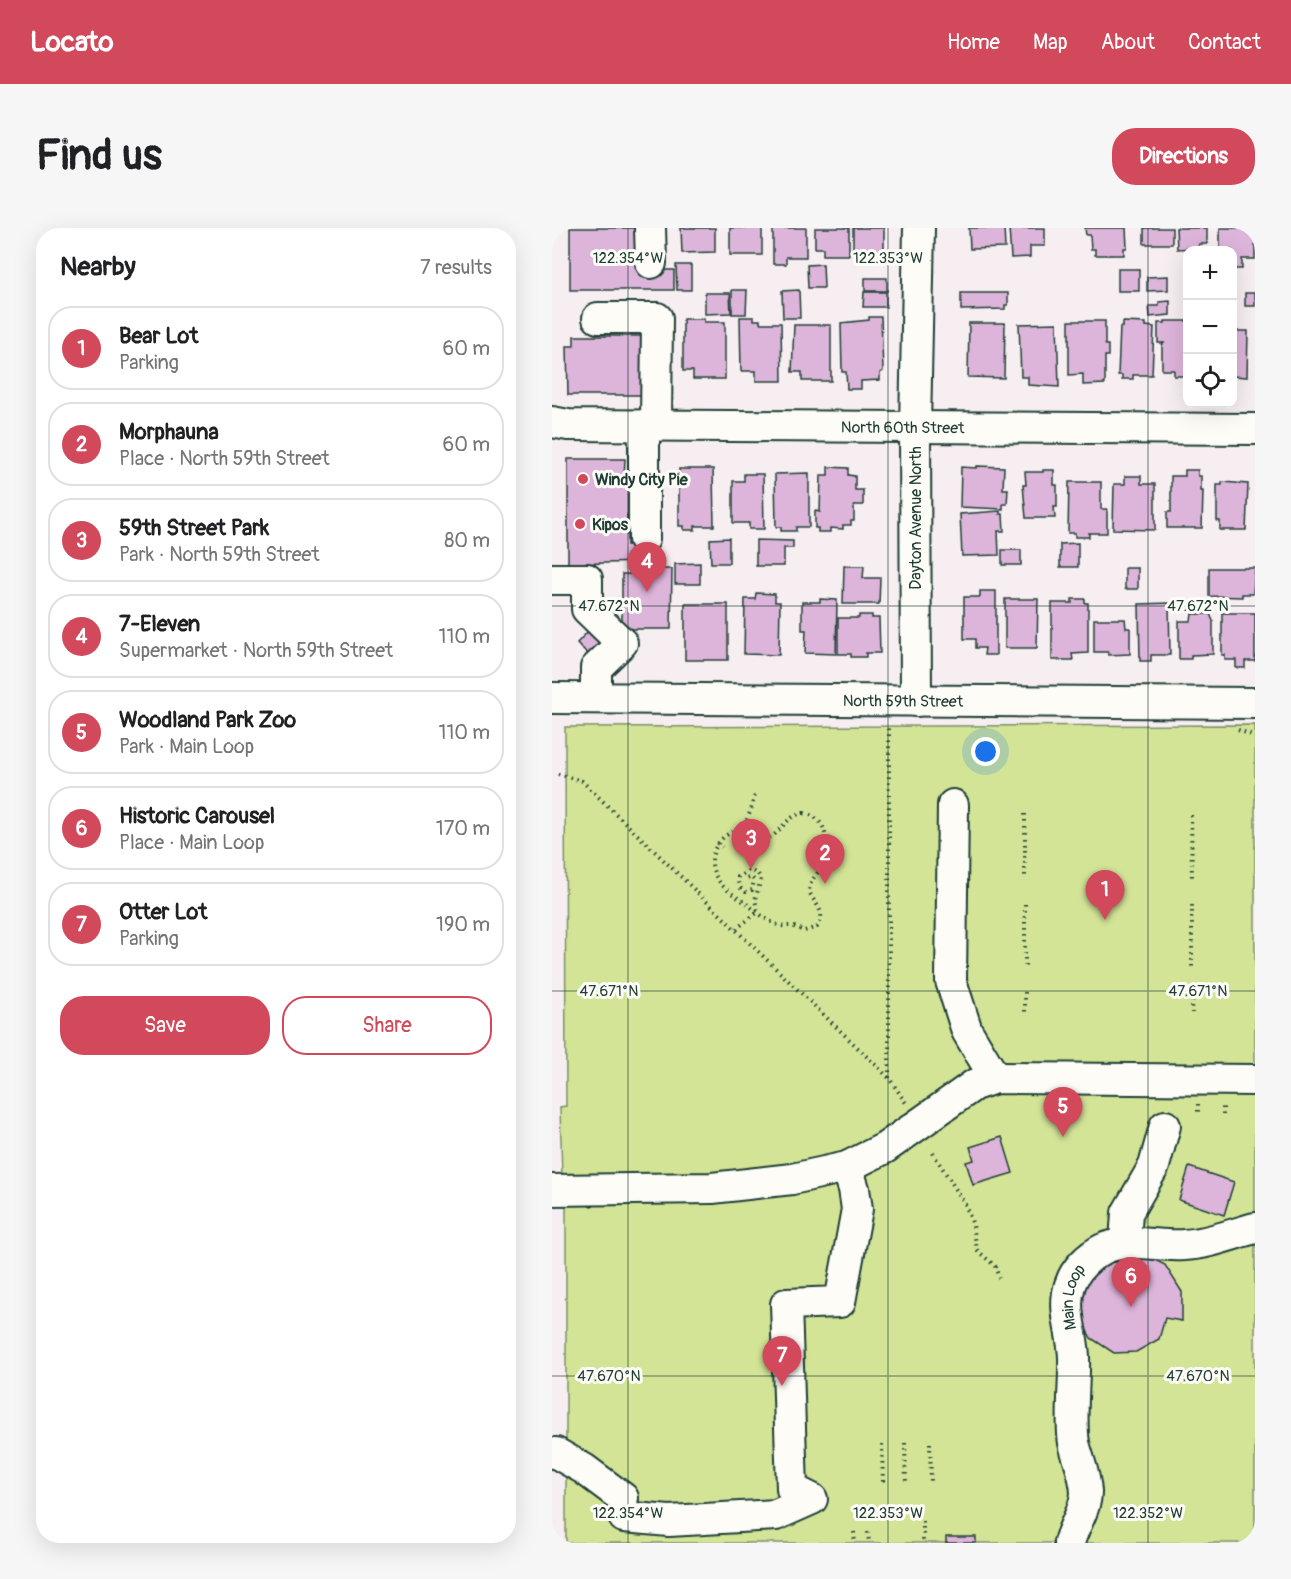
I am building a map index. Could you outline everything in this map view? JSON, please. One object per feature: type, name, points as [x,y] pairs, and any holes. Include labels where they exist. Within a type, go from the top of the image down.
[{"type":"street","points":[[650,228],[651,263]]},
{"type":"street","name":"Dayton Avenue North","points":[[916,701],[915,428],[919,228]]},
{"type":"street","points":[[598,318],[657,318],[644,539]]},
{"type":"street","name":"North 60th Street","points":[[552,422],[568,425],[1255,429]]},
{"type":"street","points":[[552,579],[587,579],[587,609],[622,643],[596,668],[596,698]]},
{"type":"street","name":"North 59th Street","points":[[552,698],[1255,703]]},
{"type":"street","points":[[953,805],[951,981],[968,1031],[995,1078]]},
{"type":"street","points":[[559,1190],[712,1188],[792,1179],[847,1167],[885,1148],[974,1085],[995,1078],[1255,1080]]},
{"type":"street","points":[[1125,1242],[1127,1213],[1154,1166],[1165,1126]]},
{"type":"street","points":[[552,1453],[584,1469],[623,1508],[669,1521],[776,1515],[812,1499],[792,1489],[786,1304],[840,1302],[857,1209],[847,1167]]},
{"type":"street","name":"Main Loop","points":[[1069,1543],[1073,1528],[1083,1508],[1086,1493],[1073,1436],[1074,1354],[1067,1309],[1069,1287],[1076,1272],[1087,1260],[1104,1249],[1125,1242],[1185,1245],[1255,1228]]},
{"type":"path","points":[[889,1078],[890,722]]},
{"type":"path","points":[[558,774],[582,781],[889,1078],[907,1105]]},
{"type":"path","points":[[742,831],[751,810],[754,795]]},
{"type":"path","points":[[804,813],[818,819],[825,835],[823,862],[811,880],[809,891],[820,909],[822,918],[820,924],[810,931],[778,926],[727,890],[718,880],[712,861],[713,851],[722,837],[742,831],[756,835],[760,841],[777,833],[782,825],[795,815],[804,813]]},
{"type":"path","points":[[1025,814],[1025,880]]},
{"type":"path","points":[[1191,815],[1192,880]]},
{"type":"path","points":[[717,843],[722,848]]},
{"type":"path","points":[[746,882],[751,878],[754,880],[752,890],[746,892],[740,889],[738,878],[749,870],[758,874],[761,879],[755,900],[758,912]]},
{"type":"path","points":[[1025,904],[1025,968]]},
{"type":"path","points":[[1192,905],[1192,971]]},
{"type":"path","points":[[736,929],[758,912]]},
{"type":"path","points":[[1025,992],[1025,1012]]},
{"type":"path","points":[[1192,994],[1192,1013]]},
{"type":"path","points":[[933,1154],[965,1204],[973,1226],[977,1250],[995,1266],[999,1278]]},
{"type":"path","points":[[905,1443],[906,1484]]},
{"type":"path","points":[[930,1443],[931,1483]]},
{"type":"path","points":[[882,1444],[883,1484]]},
{"type":"path","points":[[923,1521],[923,1543]]},
{"type":"path","points":[[854,1532],[855,1543]]},
{"type":"path","points":[[868,1532],[869,1543]]},
{"type":"green space","points":[[1255,725],[1255,1543],[566,1543],[566,1177],[562,1176],[560,1107],[566,1106],[565,727]]},
{"type":"building","points":[[570,228],[644,228],[644,278],[652,278],[652,270],[674,270],[674,290],[570,290]]},
{"type":"building","points":[[681,228],[715,228],[715,252],[682,253]]},
{"type":"building","points":[[730,228],[762,228],[762,255],[730,255]]},
{"type":"building","points":[[773,228],[806,228],[806,257],[786,257],[786,264],[773,264]]},
{"type":"building","points":[[815,228],[849,228],[849,255],[823,255],[823,248],[815,248]]},
{"type":"building","points":[[853,228],[884,228],[882,260],[869,260],[869,253],[853,253]]},
{"type":"building","points":[[969,228],[1004,228],[1005,248],[970,249]]},
{"type":"building","points":[[1009,228],[1045,228],[1045,246],[1030,246],[1030,257],[1011,258]]},
{"type":"building","points":[[1085,228],[1126,228],[1127,248],[1124,248],[1124,255],[1095,255],[1095,249],[1091,249],[1090,235],[1086,235]]},
{"type":"building","points":[[1144,228],[1172,228],[1172,244],[1144,244]]},
{"type":"building","points":[[1176,228],[1207,228],[1207,244],[1183,246],[1183,249],[1177,249]]},
{"type":"building","points":[[1220,228],[1255,228],[1255,259],[1242,259],[1242,269],[1237,269],[1237,246],[1220,246]]},
{"type":"building","points":[[823,264],[824,288],[808,288],[807,265]]},
{"type":"building","points":[[676,265],[691,265],[691,290],[677,290]]},
{"type":"building","points":[[1118,269],[1139,269],[1139,291],[1118,291]]},
{"type":"building","points":[[1168,276],[1168,290],[1147,291],[1147,277]]},
{"type":"building","points":[[865,278],[887,278],[887,291],[865,291]]},
{"type":"building","points":[[732,290],[747,290],[746,314],[732,314]]},
{"type":"building","points":[[799,290],[800,318],[783,318],[782,291]]},
{"type":"building","points":[[864,292],[886,292],[886,307],[863,307]]},
{"type":"building","points":[[705,293],[730,293],[731,313],[705,314]]},
{"type":"building","points":[[961,293],[1008,293],[1008,305],[1005,305],[1005,309],[961,310]]},
{"type":"building","points":[[1245,293],[1255,293],[1255,306],[1245,306]]},
{"type":"building","points":[[1170,301],[1170,315],[1150,317],[1149,306],[1159,306],[1159,302]]},
{"type":"building","points":[[740,317],[754,317],[754,320],[760,320],[760,323],[781,323],[782,381],[756,381],[756,371],[741,371]]},
{"type":"building","points":[[869,317],[881,317],[883,371],[880,373],[880,380],[861,381],[861,389],[847,389],[846,372],[842,372],[841,323],[869,320]]},
{"type":"building","points":[[683,319],[725,322],[725,379],[693,379],[693,371],[683,371]]},
{"type":"building","points":[[1069,321],[1105,321],[1105,345],[1108,345],[1108,356],[1105,356],[1105,384],[1083,385],[1083,374],[1069,375]]},
{"type":"building","points":[[1165,321],[1183,321],[1183,376],[1174,376],[1174,370],[1162,370],[1162,345],[1164,343],[1158,343],[1158,323],[1165,323]]},
{"type":"building","points":[[1123,322],[1146,323],[1146,326],[1154,327],[1152,375],[1133,375],[1133,379],[1122,379],[1122,375],[1118,375],[1120,327],[1123,327]]},
{"type":"building","points":[[969,323],[1005,323],[1004,378],[968,377]]},
{"type":"building","points":[[1057,323],[1059,387],[1028,385],[1028,377],[1021,377],[1019,324]]},
{"type":"building","points":[[794,325],[831,325],[831,381],[802,381],[802,372],[792,372]]},
{"type":"building","points":[[1237,331],[1248,331],[1247,377],[1237,376]]},
{"type":"building","points":[[574,336],[642,336],[648,395],[568,395],[567,346],[574,346]]},
{"type":"building","points":[[568,459],[625,459],[624,478],[632,478],[632,515],[627,515],[627,523],[632,523],[632,535],[627,535],[627,545],[632,545],[632,552],[641,552],[641,562],[568,564]]},
{"type":"building","points":[[977,466],[1004,467],[1003,489],[1008,489],[1007,504],[1003,504],[1003,509],[960,507],[961,467],[977,468]]},
{"type":"building","points":[[828,467],[848,468],[848,475],[855,476],[855,490],[863,490],[863,505],[854,505],[854,521],[851,521],[851,525],[843,525],[843,529],[830,528],[830,532],[818,532],[818,528],[815,528],[815,511],[820,512],[821,475],[828,475]]},
{"type":"building","points":[[679,469],[713,469],[714,526],[695,526],[695,530],[684,530],[684,526],[679,526]]},
{"type":"building","points":[[1043,470],[1054,470],[1054,485],[1057,485],[1055,518],[1026,518],[1023,485],[1026,485],[1025,472],[1043,472]]},
{"type":"building","points":[[1185,470],[1198,470],[1198,476],[1201,476],[1202,528],[1167,528],[1167,512],[1171,512],[1171,476],[1185,476]]},
{"type":"building","points":[[809,473],[809,527],[796,527],[796,531],[781,531],[781,527],[776,527],[775,474]]},
{"type":"building","points":[[744,474],[763,474],[764,529],[749,529],[749,523],[733,523],[733,481],[744,481]]},
{"type":"building","points":[[1125,476],[1141,476],[1141,484],[1155,484],[1155,530],[1113,529],[1114,484],[1125,484]]},
{"type":"building","points":[[1069,482],[1101,482],[1101,509],[1107,509],[1107,533],[1089,533],[1089,537],[1075,537],[1075,533],[1068,533]]},
{"type":"building","points":[[1222,482],[1248,484],[1246,530],[1220,530],[1220,521],[1217,521],[1217,485],[1222,485]]},
{"type":"building","points":[[1000,511],[1000,514],[1003,514],[1004,531],[998,531],[999,555],[962,556],[960,514]]},
{"type":"building","points":[[729,538],[729,563],[711,563],[710,539]]},
{"type":"building","points":[[756,540],[793,541],[793,548],[784,548],[784,566],[756,566]]},
{"type":"building","points":[[1078,543],[1078,567],[1060,567],[1060,544]]},
{"type":"building","points":[[1002,550],[1021,550],[1021,565],[1002,565]]},
{"type":"building","points":[[700,563],[700,584],[675,584],[675,564]]},
{"type":"building","points":[[844,566],[864,566],[863,578],[880,578],[879,604],[843,604]]},
{"type":"building","points":[[1125,568],[1138,568],[1138,589],[1125,589]]},
{"type":"building","points":[[1209,568],[1255,568],[1253,594],[1242,594],[1242,597],[1209,596]]},
{"type":"building","points":[[630,569],[672,569],[671,629],[622,629],[622,574],[630,574]]},
{"type":"building","points":[[980,591],[996,591],[996,655],[984,655],[985,648],[975,648],[975,639],[964,639],[964,597],[980,597]]},
{"type":"building","points":[[756,593],[775,594],[775,602],[780,602],[779,655],[744,654],[745,599],[755,599]]},
{"type":"building","points":[[820,599],[837,600],[836,654],[805,653],[806,630],[802,630],[802,602],[820,602]]},
{"type":"building","points":[[1005,599],[1038,599],[1037,648],[1005,648]]},
{"type":"building","points":[[1072,599],[1085,599],[1085,603],[1088,603],[1088,653],[1072,654],[1073,660],[1052,660],[1052,603],[1072,603]]},
{"type":"building","points":[[1169,603],[1170,655],[1151,655],[1151,661],[1140,661],[1139,604]]},
{"type":"building","points":[[685,604],[728,604],[728,660],[685,660]]},
{"type":"building","points":[[1222,613],[1255,613],[1255,661],[1245,661],[1245,668],[1236,668],[1236,660],[1225,660],[1225,655],[1222,655]]},
{"type":"building","points":[[1192,614],[1210,614],[1213,621],[1213,654],[1191,655],[1191,659],[1179,659],[1179,621],[1191,621]]},
{"type":"building","points":[[859,615],[872,615],[872,618],[879,618],[880,653],[866,653],[866,657],[838,654],[838,618],[859,618]]},
{"type":"building","points":[[1094,619],[1125,619],[1126,628],[1130,628],[1130,654],[1108,655],[1108,652],[1094,652]]},
{"type":"building","points":[[596,623],[611,639],[592,658],[577,643]]},
{"type":"building","points":[[1002,1137],[1013,1173],[973,1185],[966,1162],[974,1160],[970,1147]]},
{"type":"building","points":[[1189,1167],[1234,1182],[1224,1215],[1179,1200]]},
{"type":"building","points":[[1139,1252],[1165,1265],[1182,1292],[1182,1321],[1165,1318],[1159,1339],[1136,1352],[1114,1353],[1091,1338],[1080,1318],[1080,1296],[1091,1275],[1112,1262],[1136,1264]]},
{"type":"building","points":[[946,1537],[976,1537],[976,1543],[946,1543]]},
{"type":"place","name":"Windy City Pie","points":[[583,479]]},
{"type":"place","name":"Kipos","points":[[580,524]]},
{"type":"place","name":"7-Eleven","points":[[647,592]]},
{"type":"place","name":"59th Street Park","points":[[751,869]]},
{"type":"place","name":"Morphauna","points":[[825,884]]},
{"type":"place","name":"Bear Lot","points":[[1105,920]]},
{"type":"place","name":"Woodland Park Zoo","points":[[1063,1137]]},
{"type":"place","name":"Historic Carousel","points":[[1131,1307]]},
{"type":"place","name":"Otter Lot","points":[[782,1386]]}]
